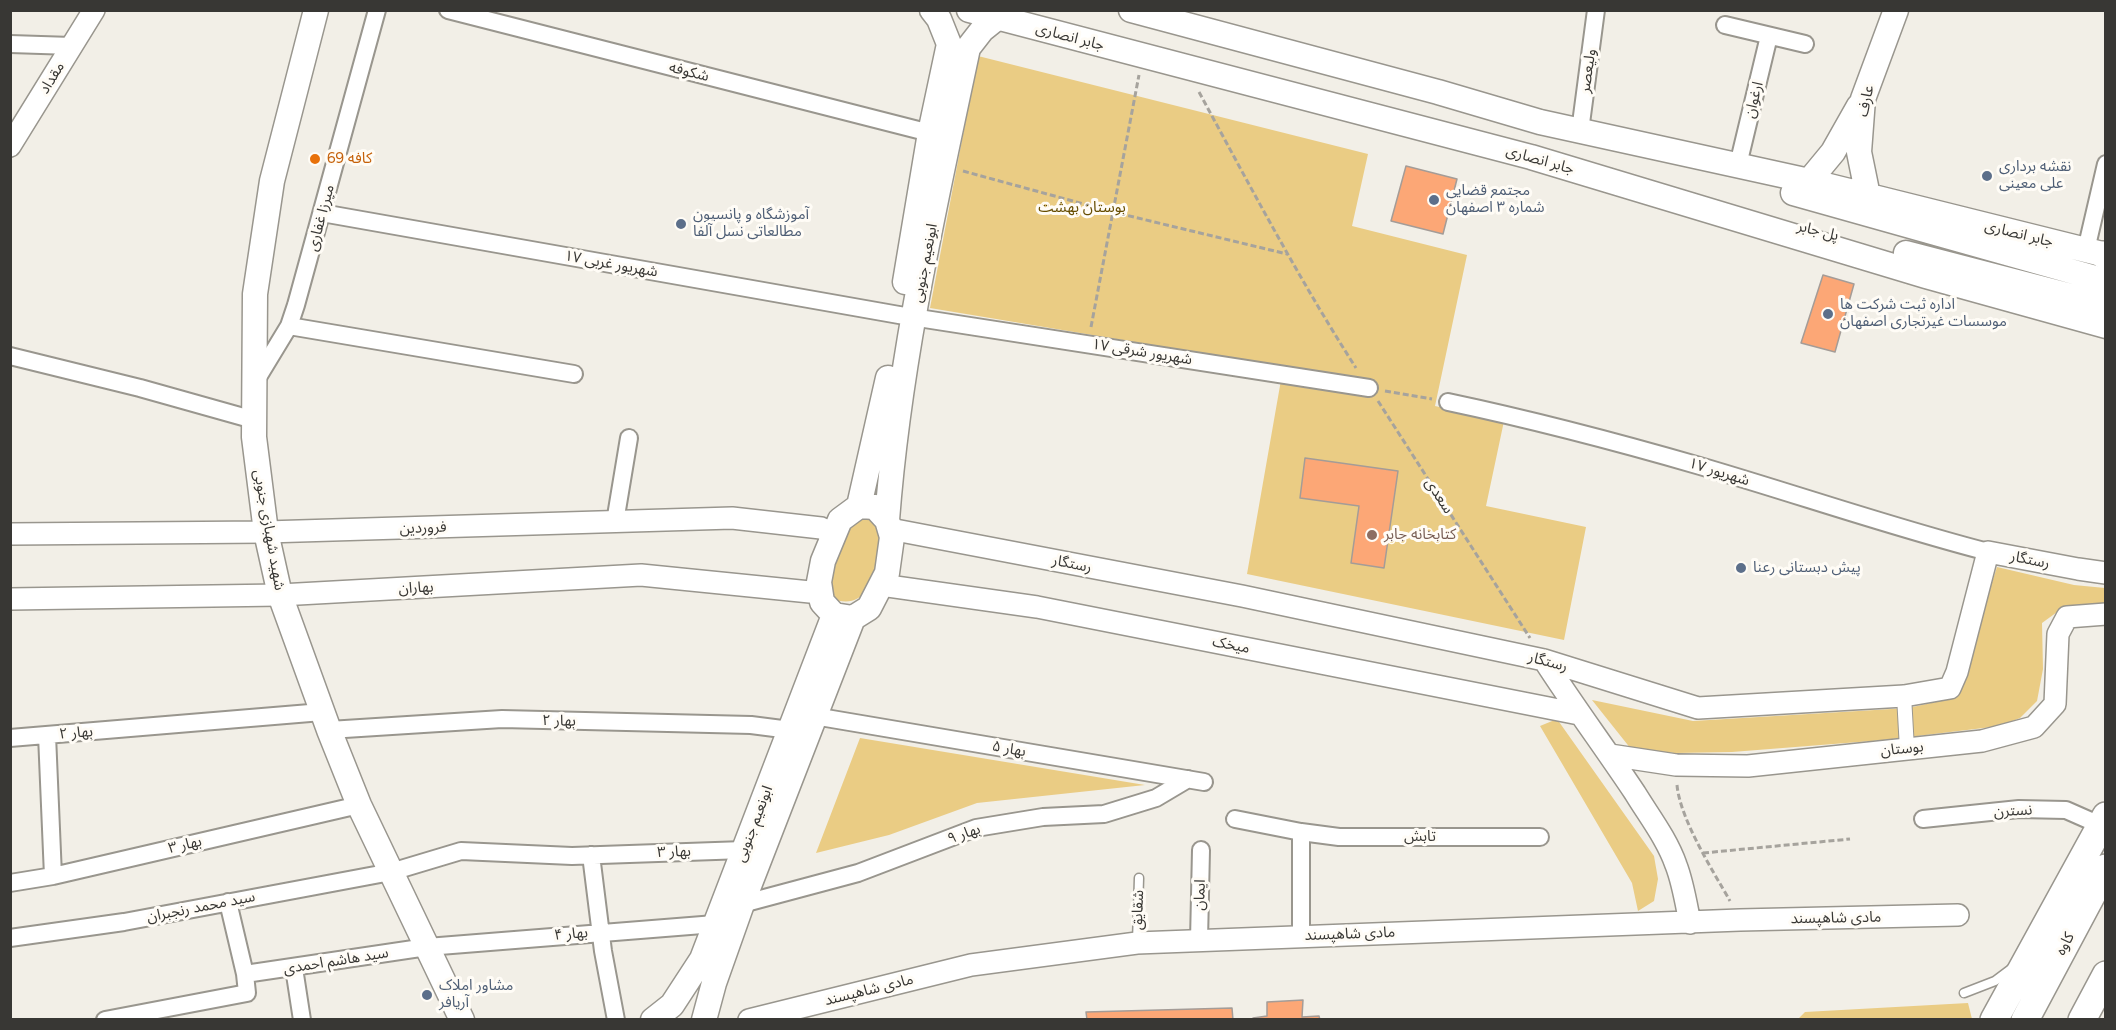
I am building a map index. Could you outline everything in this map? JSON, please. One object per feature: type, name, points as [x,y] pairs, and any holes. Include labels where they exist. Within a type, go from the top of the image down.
[{"type":"main road","name":"شهید شهبازی جنوبی","points":[[316,10],[272,181],[255,294],[254,437],[266,532],[280,595],[325,721],[359,805],[462,1020]]},
{"type":"main road","name":"ابونعیم جنوبی","points":[[889,525],[892,457],[907,316],[930,133],[949,44],[939,19],[932,10]]},
{"type":"main road","name":"جابر انصاری","points":[[969,10],[1531,157],[1926,276],[2106,327]]},
{"type":"main road","name":"جابر انصاری","points":[[1131,10],[1438,92],[1540,122],[1809,181],[2101,259]]},
{"type":"main road","name":"عارف","points":[[1868,196],[1859,152],[1863,99],[1896,10]]},
{"type":"main road","name":"ابونعیم جنوبی","points":[[859,506],[907,316],[968,48],[982,30],[997,18]]},
{"type":"main road","points":[[1809,181],[1833,152],[1863,99]]},
{"type":"main road","name":"پل جابر","points":[[1540,122],[2101,259]]},
{"type":"main road","name":"پل جابر","points":[[1531,157],[2106,305]]},
{"type":"main road","points":[[859,506],[875,507],[889,525],[892,537],[887,573],[881,585],[869,608],[843,617],[822,602],[819,582],[823,561],[840,520],[859,506]]},
{"type":"main road","name":"ابونعیم جنوبی","points":[[704,1020],[714,983],[742,904],[814,716],[843,617]]},
{"type":"main road","name":"ابونعیم جنوبی","points":[[653,1020],[672,1005],[702,959],[789,730],[843,617]]},
{"type":"main road","points":[[1994,1020],[2103,821]]},
{"type":"main road","name":"کاوه","points":[[2025,1020],[2106,868]]},
{"type":"main road","points":[[2082,1020],[2106,975]]},
{"type":"street","name":"مقداد","points":[[10,146],[94,10]]},
{"type":"street","name":"میرزا غفاری","points":[[254,383],[289,326],[377,10]]},
{"type":"street","name":"شکوفه","points":[[448,10],[930,133]]},
{"type":"street","name":"ولیعصر","points":[[1580,131],[1596,10]]},
{"type":"street","points":[[1725,25],[1805,44]]},
{"type":"street","name":"ارغوان","points":[[1738,165],[1769,36]]},
{"type":"street","points":[[10,44],[72,46]]},
{"type":"street","points":[[2101,259],[2106,164]]},
{"type":"street","name":"۱۷ شهریور غربی","points":[[322,213],[907,316]]},
{"type":"street","name":"۱۷ شهریور شرقی","points":[[907,316],[1369,388]]},
{"type":"street","points":[[289,326],[574,374]]},
{"type":"street","points":[[10,356],[140,388],[254,420]]},
{"type":"street","name":"۱۷ شهریور","points":[[1448,402],[1520,417],[1688,463],[1916,533],[1988,552]]},
{"type":"street","points":[[615,522],[629,438]]},
{"type":"street","name":"فروردین","points":[[10,534],[266,532],[732,518],[821,528],[834,534]]},
{"type":"street","name":"رستگار","points":[[889,525],[1545,660],[1698,708],[1904,696],[1950,688],[1957,672],[1988,552],[2106,573]]},
{"type":"street","name":"بهاران","points":[[10,599],[280,595],[641,575],[820,593]]},
{"type":"street","name":"میخک","points":[[881,585],[1037,606],[1579,714]]},
{"type":"street","name":"بوستان","points":[[1610,755],[1676,765],[1748,766],[1982,741],[2034,728],[2055,705],[2058,634],[2067,617],[2106,615]]},
{"type":"street","points":[[1545,660],[1659,831],[1676,863],[1690,923]]},
{"type":"street","points":[[1904,696],[1907,749]]},
{"type":"street","name":"بهار ۵","points":[[814,716],[1196,781]]},
{"type":"street","name":"بهار ۲","points":[[10,738],[325,721],[502,719],[751,725],[789,730]]},
{"type":"street","points":[[47,735],[53,876]]},
{"type":"street","name":"بهار ۹","points":[[742,904],[858,873],[976,828],[1043,817],[1104,814],[1156,798],[1196,781]]},
{"type":"street","name":"بهار ۳","points":[[10,883],[53,876],[359,805]]},
{"type":"street","name":"نسترن","points":[[1923,819],[2019,809],[2066,810],[2103,821]]},
{"type":"street","name":"تابش","points":[[1235,819],[1339,837],[1540,837]]},
{"type":"street","points":[[1301,936],[1302,832]]},
{"type":"street","name":"بهار ۳","points":[[391,872],[461,851],[591,855],[744,850]]},
{"type":"street","name":"ایمان","points":[[1199,940],[1201,850]]},
{"type":"street","points":[[591,855],[616,1020]]},
{"type":"street","name":"سید محمد رنجبران","points":[[10,938],[124,922],[391,872]]},
{"type":"street","points":[[105,1020],[247,993],[245,974],[228,902]]},
{"type":"street","name":"مادی شاهپسند","points":[[749,1020],[971,965],[1137,943],[1740,920],[1958,915]]},
{"type":"street","name":"بهار ۴","points":[[427,947],[715,924]]},
{"type":"street","name":"سید هاشم احمدی","points":[[245,974],[427,947]]},
{"type":"street","points":[[294,968],[302,1020]]},
{"type":"lane","name":"شقایق","points":[[1137,943],[1139,878]]},
{"type":"lane","points":[[1964,993],[1995,981],[2036,943]]},
{"type":"path","name":"سعدی","points":[[1186,68],[1323,317],[1545,660]]},
{"type":"path","points":[[1090,334],[1135,95]]},
{"type":"path","points":[[956,170],[1113,212],[1287,254]]},
{"type":"path","points":[[1369,388],[1448,402]]},
{"type":"path","points":[[1676,765],[1678,792],[1686,816],[1703,853],[1740,920]]},
{"type":"path","points":[[1703,853],[1850,839]]},
{"type":"green space","name":"بوستان بهشت","points":[[978,56],[1368,154],[1352,226],[1467,255],[1435,406],[1504,421],[1486,506],[1586,527],[1564,640],[1247,574],[1281,380],[1369,381],[930,308]]},
{"type":"green space","points":[[862,516],[874,519],[882,543],[871,582],[862,595],[856,599],[840,601],[830,598],[826,576],[842,528]]},
{"type":"green space","points":[[1997,567],[2074,585],[2105,588],[2105,606],[2064,607],[2042,623],[2043,669],[2037,701],[2020,718],[2000,726],[1884,740],[1732,752],[1675,753],[1631,749],[1592,700],[1693,721],[1908,708],[1954,698],[1972,650]]},
{"type":"green space","points":[[1557,719],[1654,856],[1658,879],[1654,901],[1638,911],[1632,883],[1540,726]]},
{"type":"green space","points":[[860,738],[1145,785],[977,803],[889,835],[816,853]]},
{"type":"green space","points":[[1968,1003],[1972,1019],[1798,1019],[1805,1012]]},
{"type":"building","points":[[1406,166],[1457,179],[1443,234],[1391,221]]},
{"type":"building","name":"اداره ثبت شرکت ها موسسات غیرتجاری اصفهان","points":[[1823,275],[1854,284],[1835,352],[1801,343]]},
{"type":"building","name":"کتابخانه جابر","points":[[1305,458],[1398,471],[1384,568],[1351,563],[1359,506],[1300,498]]},
{"type":"building","points":[[1303,1000],[1302,1017],[1319,1016],[1320,1020],[1253,1020],[1253,1018],[1267,1016],[1267,1002]]},
{"type":"building","points":[[1232,1008],[1233,1020],[1087,1020],[1086,1012]]},
{"type":"place","name":"کافه 69","points":[[315,159]]},
{"type":"place","name":"نقشه برداری علی معینی","points":[[1987,176]]},
{"type":"place","name":"مجتمع قضایی شماره ۳ اصفهان","points":[[1434,200]]},
{"type":"place","name":"آموزشگاه و پانسیون مطالعاتی نسل آلفا","points":[[681,224]]},
{"type":"place","name":"اداره ثبت شرکت ها موسسات غیرتجاری اصفهان","points":[[1828,314]]},
{"type":"place","name":"کتابخانه جابر","points":[[1372,535]]},
{"type":"place","name":"پیش دبستانی رعنا","points":[[1741,568]]},
{"type":"place","name":"مشاور املاک آریافر","points":[[427,995]]}]
